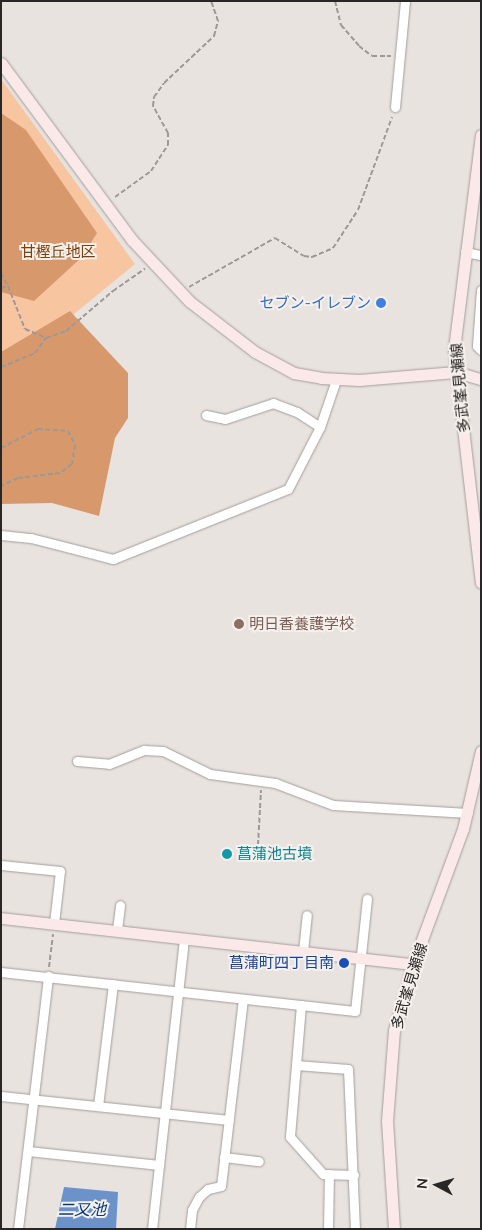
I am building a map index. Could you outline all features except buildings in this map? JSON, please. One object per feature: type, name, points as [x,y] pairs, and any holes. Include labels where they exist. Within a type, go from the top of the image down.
[{"type":"street","points":[[395,107],[404,1]]},
{"type":"street","points":[[1,63],[107,207],[153,264],[181,293],[255,352],[279,367],[308,376],[336,380],[456,372],[481,379]]},
{"type":"street","name":"多武峯見瀬線","points":[[481,135],[454,350],[481,582]]},
{"type":"street","points":[[465,252],[481,255]]},
{"type":"street","points":[[481,290],[478,346],[481,350]]},
{"type":"street","points":[[1,535],[31,538],[113,559],[288,490],[320,427],[336,380]]},
{"type":"street","points":[[206,415],[226,420],[273,403],[297,412],[320,427]]},
{"type":"street","points":[[77,761],[109,764],[144,750],[163,751],[210,774],[275,782],[334,805],[468,813]]},
{"type":"street","name":"多武峯見瀬線","points":[[394,1229],[388,1088],[394,1030],[413,964],[468,813],[481,751]]},
{"type":"street","points":[[1,865],[60,871],[54,923]]},
{"type":"street","points":[[1,972],[355,1011],[367,899]]},
{"type":"street","points":[[117,930],[120,904]]},
{"type":"street","points":[[303,951],[307,916]]},
{"type":"street","points":[[1,918],[413,964]]},
{"type":"street","points":[[152,1229],[184,938]]},
{"type":"street","points":[[18,1229],[48,976]]},
{"type":"street","points":[[98,1106],[113,984]]},
{"type":"street","points":[[190,1229],[192,1210],[199,1197],[208,1189],[221,1186],[243,999]]},
{"type":"street","points":[[301,1005],[290,1137],[323,1174],[354,1175]]},
{"type":"street","points":[[296,1065],[348,1069],[355,1229]]},
{"type":"street","points":[[1,1096],[229,1120]]},
{"type":"street","points":[[28,1151],[159,1165]]},
{"type":"street","points":[[224,1157],[259,1161]]},
{"type":"street","points":[[328,1229],[329,1174]]},
{"type":"path","points":[[107,207],[121,191],[151,171],[168,145],[168,133],[153,106],[154,97],[164,83],[214,36],[218,21],[211,1]]},
{"type":"path","points":[[335,1],[341,25],[359,46],[372,56],[400,56]]},
{"type":"path","points":[[181,293],[275,238],[304,256],[312,257],[333,248],[358,210],[395,107]]},
{"type":"path","points":[[1,367],[35,353],[46,338],[66,332],[112,291],[153,264]]},
{"type":"path","points":[[1,273],[8,286],[24,329],[46,338]]},
{"type":"path","points":[[1,288],[8,286]]},
{"type":"path","points":[[1,448],[38,429],[68,431],[75,445],[72,464],[60,473],[18,478],[1,486]]},
{"type":"path","points":[[239,861],[258,845],[257,812],[261,788]]},
{"type":"path","points":[[48,976],[54,923]]},
{"type":"green space","name":"甘樫丘地区","points":[[1,79],[135,264],[68,319],[1,488]]},
{"type":"green space","points":[[1,113],[26,130],[97,233],[82,257],[34,301],[1,292]]},
{"type":"green space","points":[[70,311],[128,373],[128,418],[115,438],[99,516],[52,503],[1,504],[1,352]]},
{"type":"water","name":"二又池","points":[[64,1187],[118,1192],[116,1229],[55,1229]]},
{"type":"place","name":"セブン-イレブン","points":[[381,303]]},
{"type":"place","name":"明日香養護学校","points":[[239,624]]},
{"type":"place","name":"菖蒲池古墳","points":[[227,854]]},
{"type":"place","name":"菖蒲町四丁目南","points":[[344,963]]}]
